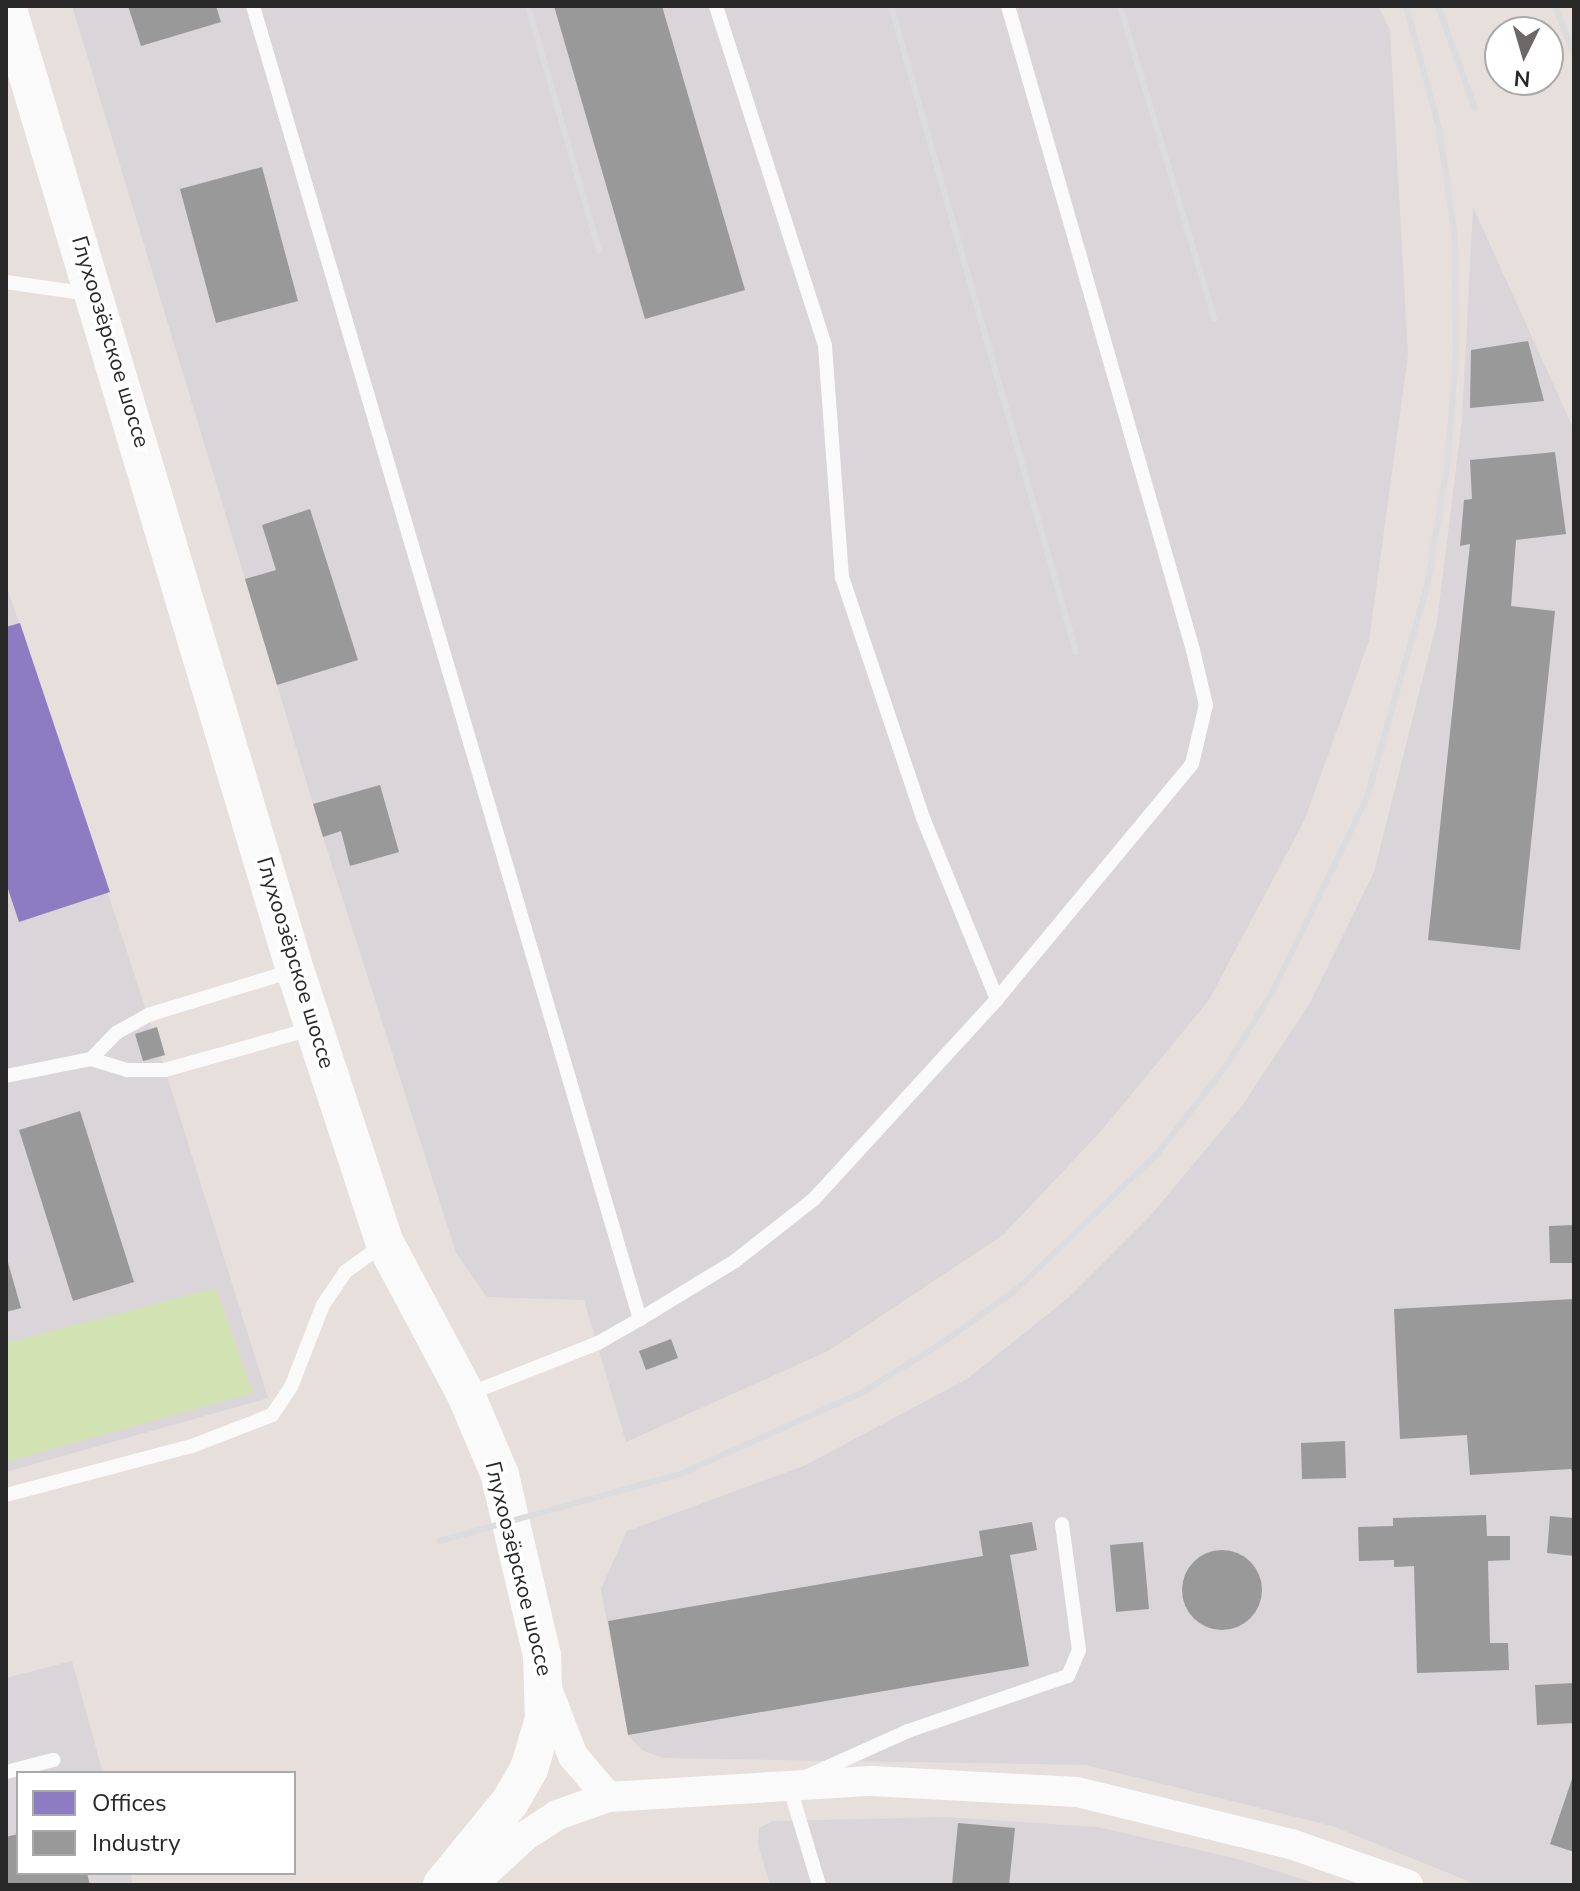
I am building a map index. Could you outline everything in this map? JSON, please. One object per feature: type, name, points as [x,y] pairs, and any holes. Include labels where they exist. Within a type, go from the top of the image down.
[{"type":"street","name":"Глухоозёрское шоссе","points":[[7,6],[97,296],[295,970],[385,1243],[466,1395],[500,1475],[546,1686],[544,1719],[529,1769],[442,1885]]},
{"type":"street","points":[[546,1686],[573,1756],[608,1797]]},
{"type":"street","points":[[472,1885],[525,1836],[557,1815],[608,1797],[786,1786],[967,1783],[1077,1792],[1277,1840],[1408,1885]]},
{"type":"street","points":[[498,1885],[608,1797]]},
{"type":"lane","points":[[253,6],[640,1319]]},
{"type":"lane","points":[[716,6],[825,346],[842,577],[923,818],[997,999]]},
{"type":"lane","points":[[466,1395],[598,1343],[735,1261],[814,1199],[997,999],[1192,764],[1206,705],[1008,6]]},
{"type":"lane","points":[[6,282],[97,296]]},
{"type":"lane","points":[[91,1059],[116,1033],[148,1015],[295,970]]},
{"type":"lane","points":[[6,1076],[91,1059],[127,1070],[165,1070],[314,1028]]},
{"type":"lane","points":[[6,1495],[192,1446],[272,1415],[291,1387],[323,1305],[338,1283],[385,1243]]},
{"type":"lane","points":[[819,1885],[786,1786],[908,1731],[1068,1676],[1079,1650],[1062,1524]]},
{"type":"lane","points":[[6,1772],[53,1760]]},
{"type":"shaded area","points":[[72,6],[1378,6],[1390,30],[1408,355],[1369,641],[1305,819],[1209,1000],[1102,1130],[1003,1235],[828,1351],[626,1442],[584,1300],[487,1297],[456,1253],[323,837]]},
{"type":"shaded area","points":[[1473,207],[1574,430],[1574,1885],[1478,1885],[1332,1826],[1086,1765],[663,1758],[642,1750],[628,1735],[601,1589],[627,1531],[806,1465],[967,1379],[1068,1298],[1152,1214],[1242,1106],[1310,1003],[1374,872],[1437,622],[1462,420]]},
{"type":"shaded area","points":[[6,584],[152,1028],[157,1027],[165,1055],[161,1057],[268,1398],[6,1472]]},
{"type":"shaded area","points":[[72,1661],[102,1771],[16,1771],[16,1875],[130,1875],[133,1885],[6,1885],[6,1678]]},
{"type":"shaded area","points":[[945,1817],[1097,1827],[1238,1859],[1321,1885],[770,1885],[758,1844],[759,1828],[773,1821]]},
{"type":"green space","points":[[216,1288],[253,1393],[6,1462],[6,1343]]},
{"type":"building: Offices","points":[[20,623],[110,892],[19,922],[6,883],[6,627]]},
{"type":"building: Industry","points":[[128,6],[216,6],[221,22],[141,46]]},
{"type":"building: Industry","points":[[554,6],[662,6],[745,290],[645,319]]},
{"type":"building: Industry","points":[[262,167],[298,301],[216,323],[180,189]]},
{"type":"building: Industry","points":[[1528,341],[1544,401],[1470,408],[1471,350]]},
{"type":"building: Industry","points":[[1555,452],[1566,534],[1516,540],[1511,606],[1555,611],[1520,950],[1428,940],[1470,544],[1460,546],[1464,500],[1472,499],[1470,460]]},
{"type":"building: Industry","points":[[310,509],[358,660],[277,685],[245,579],[276,570],[262,525]]},
{"type":"building: Industry","points":[[380,785],[399,852],[350,866],[341,831],[323,837],[313,804]]},
{"type":"building: Industry","points":[[157,1027],[165,1055],[143,1061],[135,1034]]},
{"type":"building: Industry","points":[[80,1111],[134,1282],[73,1301],[19,1130]]},
{"type":"building: Industry","points":[[1574,1225],[1574,1263],[1550,1263],[1549,1226]]},
{"type":"building: Industry","points":[[6,1260],[21,1308],[6,1312]]},
{"type":"building: Industry","points":[[1574,1299],[1574,1477],[1571,1469],[1470,1475],[1467,1435],[1400,1439],[1394,1309]]},
{"type":"building: Industry","points":[[671,1339],[678,1358],[646,1370],[639,1351]]},
{"type":"building: Industry","points":[[1345,1441],[1346,1478],[1302,1479],[1301,1443]]},
{"type":"building: Industry","points":[[1486,1515],[1487,1536],[1510,1536],[1510,1560],[1488,1561],[1490,1643],[1508,1643],[1509,1670],[1417,1673],[1414,1566],[1394,1567],[1394,1560],[1359,1561],[1358,1527],[1393,1526],[1393,1518]]},
{"type":"building: Industry","points":[[1550,1516],[1574,1518],[1574,1556],[1547,1553]]},
{"type":"building: Industry","points":[[1032,1522],[1037,1550],[1010,1555],[1029,1666],[628,1735],[608,1621],[983,1556],[979,1531]]},
{"type":"building: Industry","points":[[1143,1542],[1149,1609],[1116,1612],[1110,1545]]},
{"type":"building: Industry","points":[[1222,1550],[1237,1553],[1250,1562],[1259,1575],[1262,1590],[1259,1605],[1250,1618],[1237,1627],[1222,1630],[1207,1627],[1194,1618],[1185,1605],[1182,1590],[1185,1575],[1194,1562],[1207,1553]]},
{"type":"building: Industry","points":[[1574,1683],[1574,1723],[1537,1725],[1535,1685]]},
{"type":"building: Industry","points":[[1574,1773],[1574,1852],[1550,1844]]},
{"type":"building: Industry","points":[[958,1823],[1015,1828],[1009,1885],[952,1885]]},
{"type":"building: Industry","points":[[16,1834],[16,1875],[88,1875],[90,1885],[6,1885],[6,1837]]},
{"type":"railway","points":[[528,6],[599,250]]},
{"type":"railway","points":[[891,6],[1076,652]]},
{"type":"railway","points":[[1120,6],[1214,318]]},
{"type":"railway","points":[[439,1541],[680,1474],[861,1393],[942,1343],[1017,1289],[1158,1153],[1226,1066],[1273,991],[1367,797],[1427,586],[1448,461],[1456,351],[1454,230],[1439,128],[1406,6]]},
{"type":"railway","points":[[1438,6],[1475,109]]},
{"type":"railway","points":[[1555,6],[1574,55]]}]
